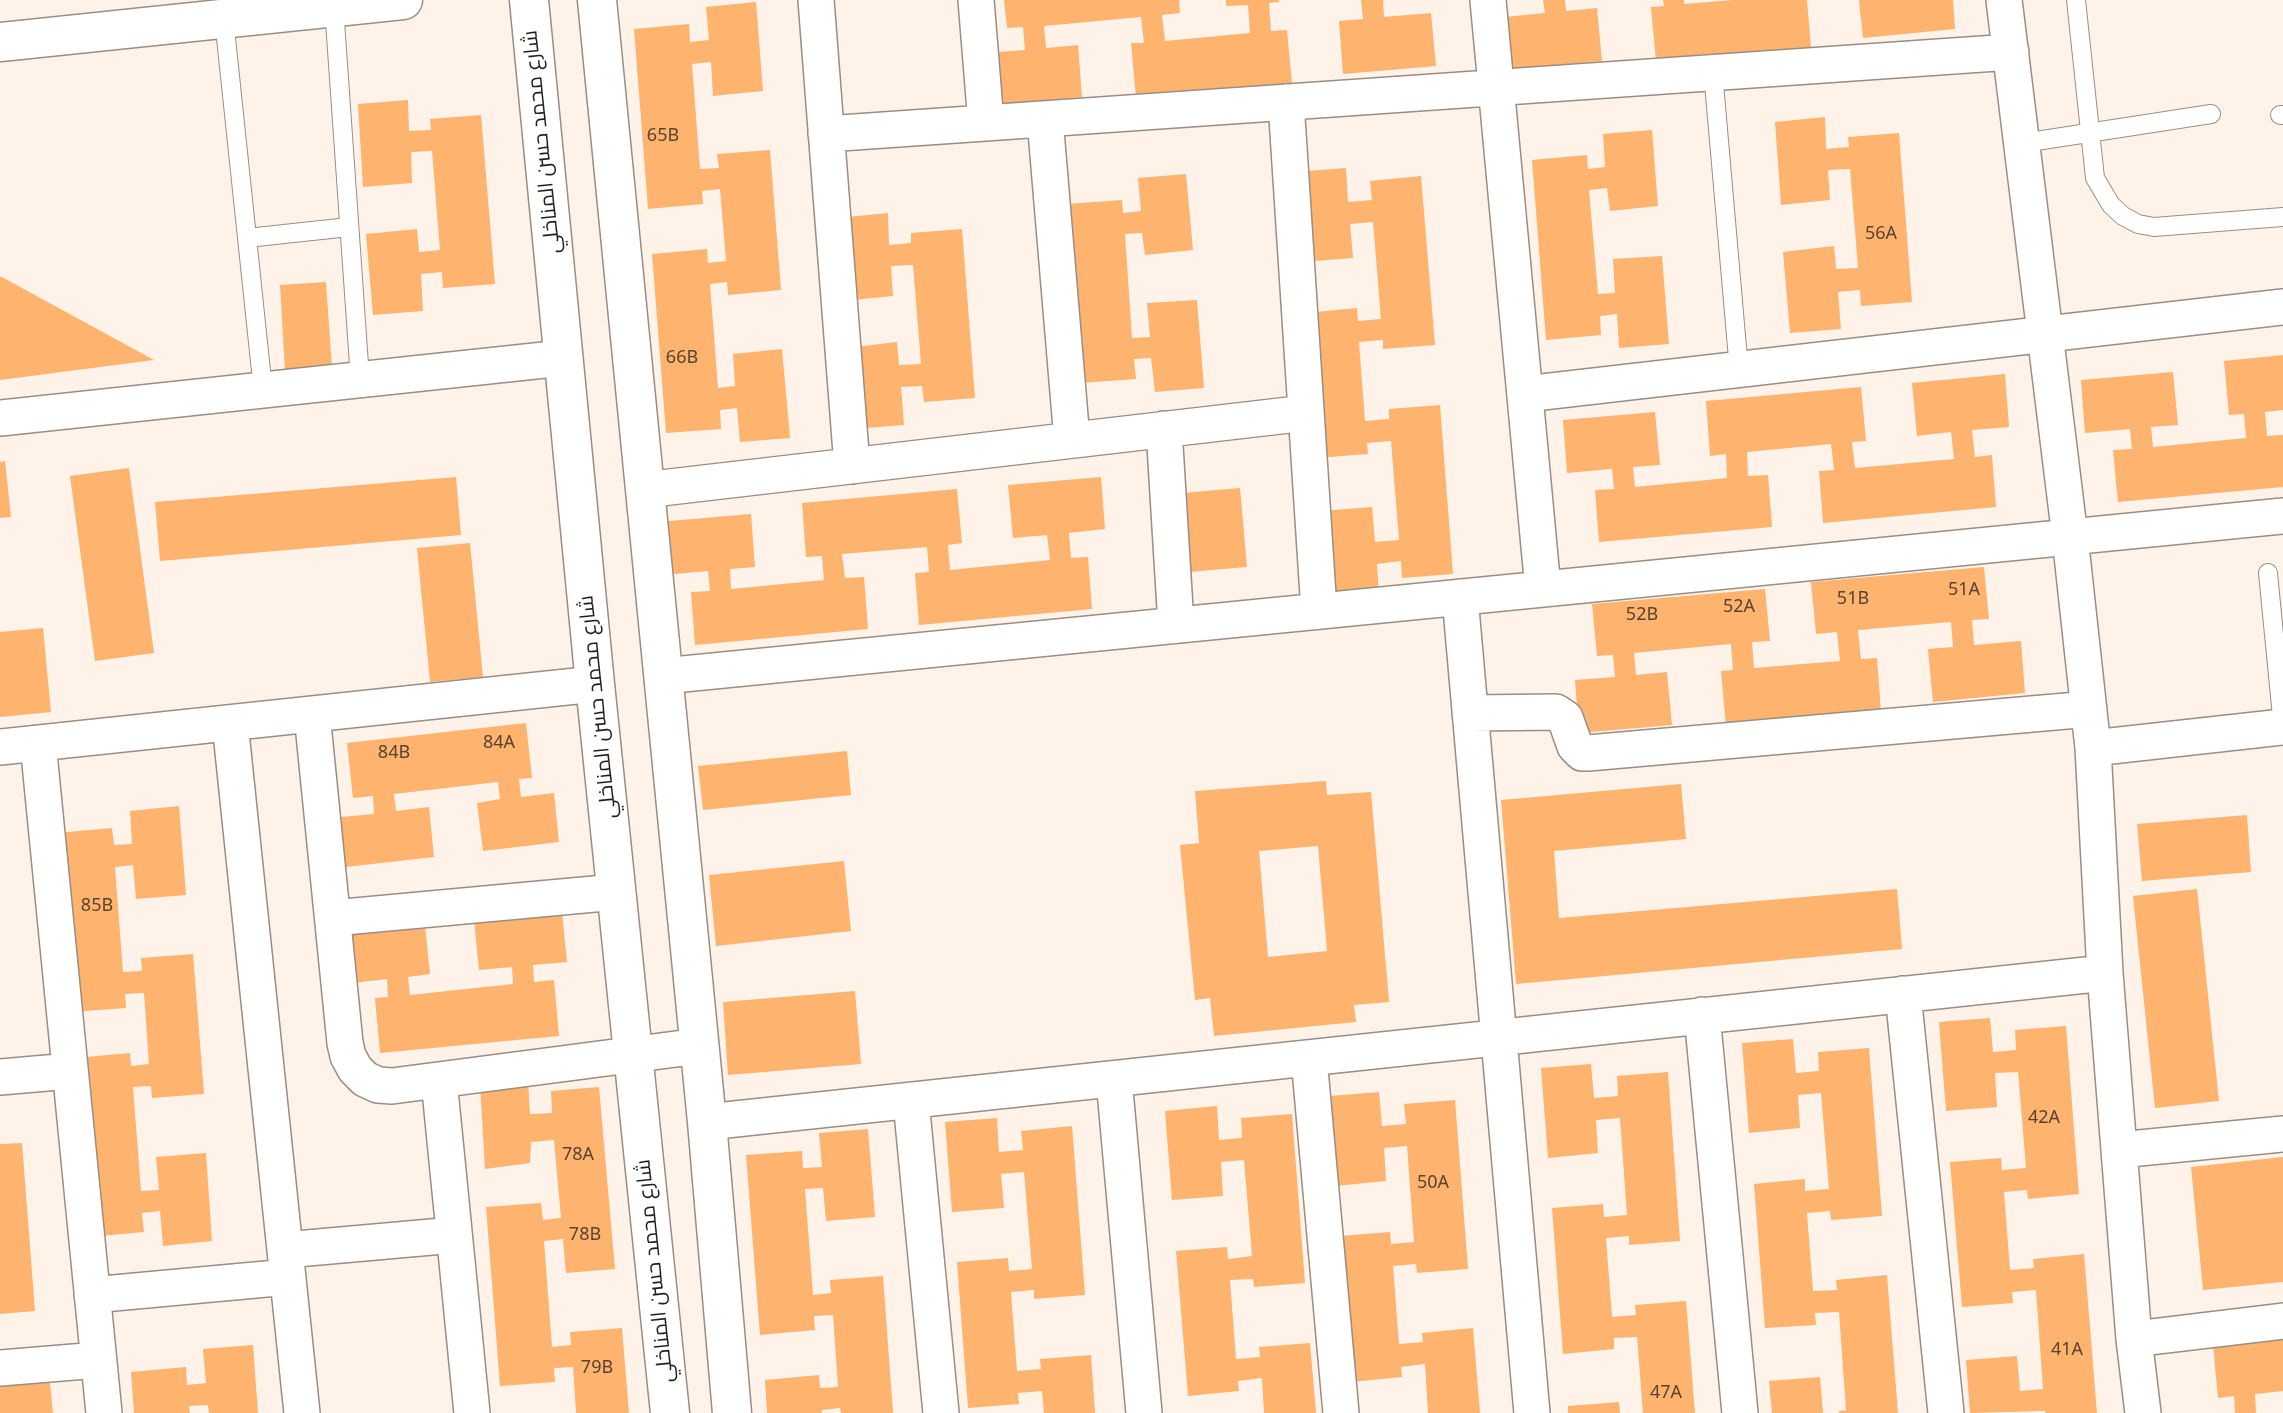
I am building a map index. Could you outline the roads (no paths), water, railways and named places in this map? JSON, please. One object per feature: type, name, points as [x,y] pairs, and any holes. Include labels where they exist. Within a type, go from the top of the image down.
[{"type":"street","points":[[0,42],[403,0]]},
{"type":"street","name":"شارع محمد حسن المناخلي","points":[[529,0],[595,684],[670,1413]]},
{"type":"street","points":[[597,0],[708,1122],[733,1413]]},
{"type":"street","points":[[816,0],[852,466]]},
{"type":"street","points":[[976,0],[986,123]]},
{"type":"street","points":[[1488,0],[1543,589]]},
{"type":"street","points":[[2004,0],[2046,334],[2093,747],[2105,973],[2134,1339],[2143,1413]]},
{"type":"street","points":[[827,134],[2011,52]]},
{"type":"street","points":[[1286,103],[1319,611]]},
{"type":"street","points":[[1045,119],[1072,440]]},
{"type":"street","points":[[1525,394],[2283,307]]},
{"type":"street","points":[[0,418],[563,358]]},
{"type":"street","points":[[644,490],[1306,413]]},
{"type":"street","points":[[1164,429],[1176,625]]},
{"type":"street","points":[[663,676],[2283,516]]},
{"type":"street","points":[[1460,597],[1532,1413]]},
{"type":"street","points":[[0,747],[595,684]]},
{"type":"street","points":[[1471,713],[1556,712],[1565,718],[1575,746],[1582,753],[1588,753],[2089,709]]},
{"type":"street","points":[[312,714],[345,1043],[355,1069],[365,1079],[378,1085],[392,1086],[699,1046]]},
{"type":"street","points":[[230,723],[302,1413]]},
{"type":"street","points":[[2093,747],[2283,727]]},
{"type":"street","points":[[38,744],[104,1413]]},
{"type":"street","points":[[333,918],[617,892]]},
{"type":"street","points":[[708,1122],[2105,973]]},
{"type":"street","points":[[1903,994],[1946,1413]]},
{"type":"street","points":[[1702,1015],[1740,1413]]},
{"type":"street","points":[[1310,1058],[1341,1413]]},
{"type":"street","points":[[0,1077],[70,1072]]},
{"type":"street","points":[[1114,1079],[1144,1413]]},
{"type":"street","points":[[439,1080],[472,1413]]},
{"type":"street","points":[[911,1101],[941,1413]]},
{"type":"street","points":[[2119,1150],[2283,1134]]},
{"type":"street","points":[[92,1295],[454,1234]]},
{"type":"street","points":[[2134,1339],[2283,1321]]},
{"type":"street","points":[[0,1368],[98,1360]]},
{"type":"lane","points":[[2076,0],[2095,178],[2111,205],[2123,216],[2154,228],[2283,217]]},
{"type":"lane","points":[[334,7],[360,380]]},
{"type":"lane","points":[[224,19],[262,390]]},
{"type":"lane","points":[[1713,72],[1739,370]]},
{"type":"lane","points":[[2023,143],[2211,114]]},
{"type":"lane","points":[[247,238],[349,227]]},
{"type":"lane","points":[[2268,573],[2283,727]]}]
